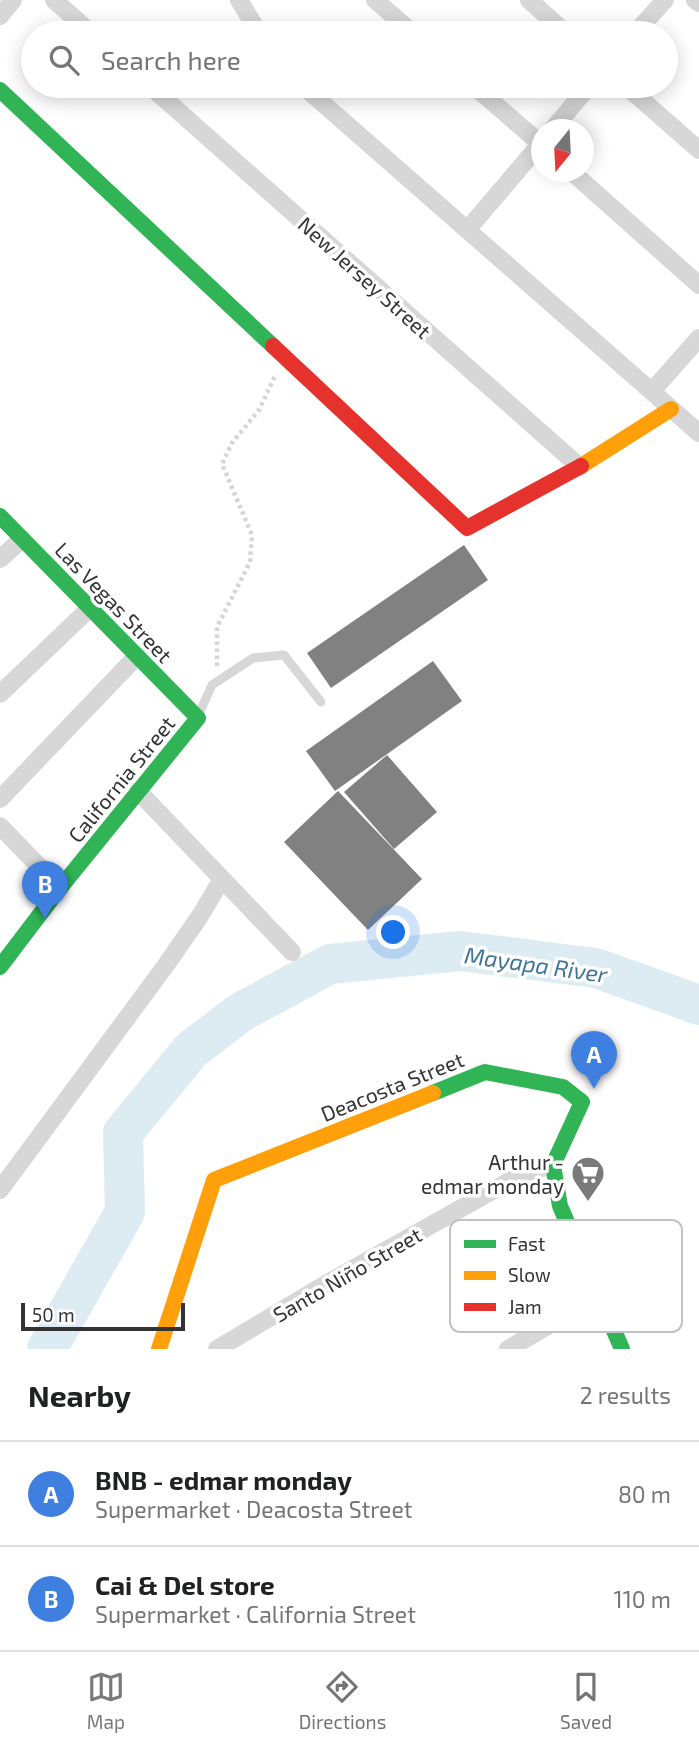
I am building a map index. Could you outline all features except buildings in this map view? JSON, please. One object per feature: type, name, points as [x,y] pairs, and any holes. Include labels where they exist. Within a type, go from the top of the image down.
[{"type":"street","points":[[0,16],[13,0]]},
{"type":"street","points":[[54,0],[78,21]]},
{"type":"street","points":[[239,0],[252,21]]},
{"type":"street","points":[[375,0],[399,21]]},
{"type":"street","points":[[529,0],[553,21]]},
{"type":"street","points":[[646,21],[665,0]]},
{"type":"street","points":[[0,90],[467,528],[580,467],[671,409]]},
{"type":"street","name":"New Jersey Street","points":[[164,98],[580,467]]},
{"type":"street","points":[[317,98],[699,433]]},
{"type":"street","points":[[490,98],[531,130]]},
{"type":"street","points":[[562,119],[579,98]]},
{"type":"street","points":[[640,98],[699,149]]},
{"type":"street","points":[[467,230],[531,155]]},
{"type":"street","points":[[583,182],[699,285]]},
{"type":"street","points":[[652,391],[699,338]]},
{"type":"street","name":"Las Vegas Street","points":[[0,516],[198,718]]},
{"type":"street","points":[[0,559],[22,538]]},
{"type":"street","points":[[0,694],[90,608]]},
{"type":"street","points":[[0,799],[137,656]]},
{"type":"street","name":"California Street","points":[[0,967],[60,888],[198,718]]},
{"type":"street","points":[[138,791],[292,951]]},
{"type":"street","points":[[2,831],[60,888]]},
{"type":"street","points":[[0,1190],[166,965],[222,879]]},
{"type":"street","name":"Deacosta Street","points":[[159,1349],[214,1180],[485,1072],[563,1087],[582,1102],[553,1165]]},
{"type":"street","points":[[553,1165],[560,1206],[566,1220]]},
{"type":"street","name":"Santo Niño Street","points":[[217,1349],[326,1284],[524,1173],[553,1165]]},
{"type":"street","points":[[508,1349],[537,1332]]},
{"type":"street","points":[[615,1332],[622,1349]]},
{"type":"lane","points":[[198,718],[212,685],[253,658],[284,655],[321,702]]},
{"type":"path","points":[[212,685],[217,670],[217,627],[250,562],[252,535],[222,464],[232,443],[259,410],[285,356]]},
{"type":"waterway","name":"Mayapa River","points":[[47,1349],[125,1212],[123,1133],[191,1050],[241,1012],[330,964],[460,951],[596,968],[699,1005]]},
{"type":"traffic: fast","points":[[0,90],[273,346]]},
{"type":"traffic: fast","points":[[0,516],[198,718],[60,888],[0,967]]},
{"type":"traffic: fast","points":[[433,1093],[485,1072],[563,1087],[582,1102],[553,1165],[560,1206],[566,1220]]},
{"type":"traffic: fast","points":[[615,1332],[622,1349]]},
{"type":"traffic: slow","points":[[581,466],[671,409]]},
{"type":"traffic: slow","points":[[159,1349],[214,1180],[433,1093]]},
{"type":"traffic: jam","points":[[273,346],[467,528],[581,466]]},
{"type":"place","name":"Cai & Del store","points":[[45,919]]},
{"type":"place","name":"BNB - edmar monday","points":[[594,1089]]},
{"type":"place","name":"Arthur - edmar monday","points":[[588,1203]]}]
